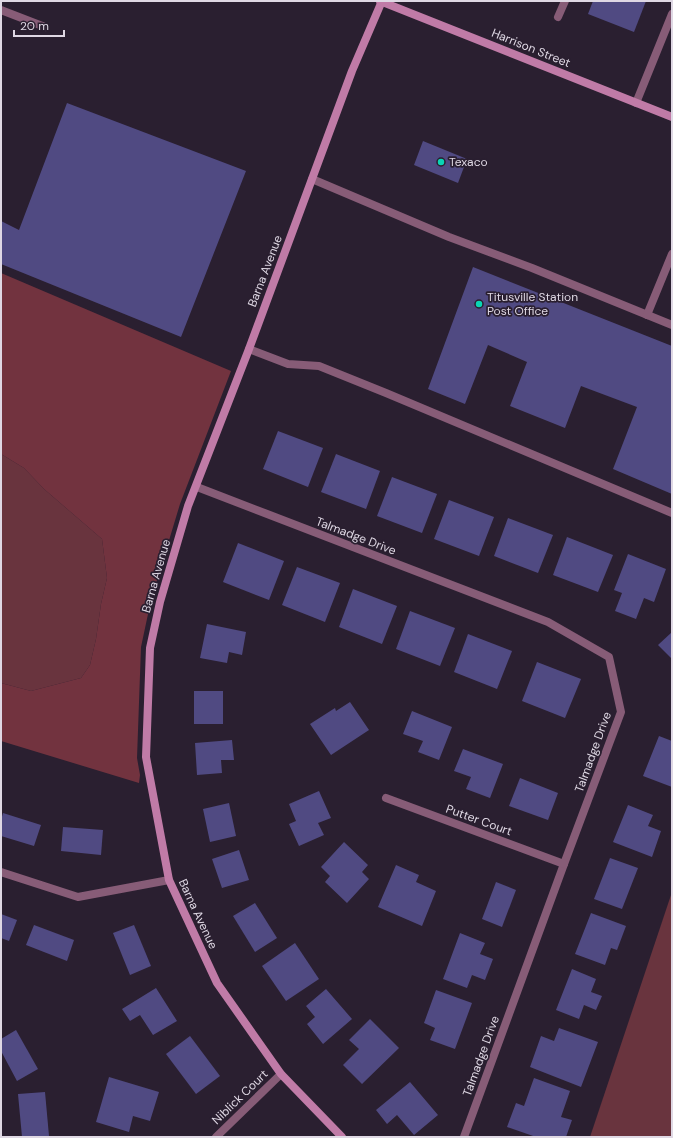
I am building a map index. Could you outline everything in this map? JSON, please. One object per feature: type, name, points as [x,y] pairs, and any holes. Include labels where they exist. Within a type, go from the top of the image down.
[{"type":"street","name":"Harrison Street","points":[[381,1],[672,117]]},
{"type":"street","name":"Barna Avenue","points":[[342,1137],[281,1074],[217,983],[169,880],[146,757],[150,648],[160,602],[188,506],[197,487],[352,71],[381,1]]},
{"type":"street","points":[[558,17],[565,1]]},
{"type":"street","points":[[1,10],[44,27]]},
{"type":"street","points":[[636,103],[672,14]]},
{"type":"street","points":[[312,179],[449,237],[532,268],[672,325]]},
{"type":"street","points":[[647,315],[672,254]]},
{"type":"street","points":[[248,349],[288,364],[319,366],[672,513]]},
{"type":"street","name":"Talmadge Drive","points":[[197,487],[548,622],[609,657],[621,712],[464,1137]]},
{"type":"street","name":"Putter Court","points":[[386,798],[564,864]]},
{"type":"street","points":[[1,872],[78,897],[169,880]]},
{"type":"street","name":"Niblick Court","points":[[216,1137],[281,1074]]},
{"type":"shaded area","points":[[1,273],[231,371],[180,504],[151,600],[141,647],[137,758],[140,775],[139,783],[1,741],[1,683],[31,691],[81,678],[90,665],[107,578],[102,539],[44,489],[24,468],[1,454]]},
{"type":"shaded area","points":[[1,454],[24,468],[44,489],[102,539],[107,578],[90,665],[81,678],[31,691],[1,683]]},
{"type":"shaded area","points":[[672,892],[672,1137],[590,1137]]},
{"type":"building","points":[[593,1],[646,1],[634,32],[588,14]]},
{"type":"building","points":[[67,103],[246,171],[181,337],[1,264],[1,221],[19,230]]},
{"type":"building","name":"Texaco","points":[[423,141],[467,159],[458,183],[414,165]]},
{"type":"building","points":[[473,267],[672,346],[672,494],[613,469],[637,407],[581,386],[565,428],[510,406],[527,362],[488,345],[465,404],[428,389]]},
{"type":"building","points":[[278,431],[323,448],[308,487],[263,469]]},
{"type":"building","points":[[336,454],[380,471],[366,509],[321,492]]},
{"type":"building","points":[[392,477],[437,494],[422,533],[377,516]]},
{"type":"building","points":[[449,500],[494,517],[479,556],[434,539]]},
{"type":"building","points":[[508,518],[553,535],[538,573],[494,556]]},
{"type":"building","points":[[567,537],[613,555],[598,592],[553,575]]},
{"type":"building","points":[[238,543],[284,561],[269,600],[223,582]]},
{"type":"building","points":[[628,554],[666,569],[654,602],[644,598],[636,619],[615,611],[622,593],[614,590]]},
{"type":"building","points":[[297,567],[340,583],[325,622],[282,605]]},
{"type":"building","points":[[353,589],[397,606],[382,644],[339,627]]},
{"type":"building","points":[[410,611],[455,628],[440,666],[396,649]]},
{"type":"building","points":[[207,624],[246,632],[242,655],[229,652],[227,663],[200,658]]},
{"type":"building","points":[[672,632],[672,659],[658,645]]},
{"type":"building","points":[[468,634],[512,651],[497,689],[454,672]]},
{"type":"building","points":[[537,662],[581,679],[565,718],[522,701]]},
{"type":"building","points":[[194,691],[223,691],[223,724],[194,724]]},
{"type":"building","points":[[350,702],[369,730],[331,755],[310,724],[335,708],[336,711]]},
{"type":"building","points":[[412,711],[452,727],[439,760],[418,752],[423,741],[403,734]]},
{"type":"building","points":[[659,736],[672,741],[672,787],[643,776]]},
{"type":"building","points":[[232,740],[234,760],[221,760],[222,773],[197,775],[195,743]]},
{"type":"building","points":[[463,749],[503,764],[490,798],[466,789],[471,777],[454,771]]},
{"type":"building","points":[[520,778],[558,793],[548,820],[509,806]]},
{"type":"building","points":[[319,791],[331,818],[318,823],[324,835],[299,846],[289,824],[296,821],[289,804]]},
{"type":"building","points":[[229,803],[236,836],[210,842],[203,809]]},
{"type":"building","points":[[628,805],[653,815],[648,826],[661,831],[652,857],[613,842]]},
{"type":"building","points":[[3,813],[41,825],[34,846],[1,836],[1,820]]},
{"type":"building","points":[[63,827],[103,830],[101,855],[61,851]]},
{"type":"building","points":[[344,842],[368,865],[362,872],[369,879],[347,903],[325,882],[330,876],[321,867]]},
{"type":"building","points":[[239,850],[249,880],[222,888],[212,859]]},
{"type":"building","points":[[610,858],[638,868],[622,909],[594,899]]},
{"type":"building","points":[[396,865],[419,875],[416,882],[436,891],[422,926],[378,907]]},
{"type":"building","points":[[496,882],[516,890],[502,927],[482,919]]},
{"type":"building","points":[[255,903],[277,938],[255,952],[233,916]]},
{"type":"building","points":[[591,913],[626,926],[617,950],[611,948],[605,965],[575,954]]},
{"type":"building","points":[[1,914],[17,920],[9,941],[1,938]]},
{"type":"building","points":[[34,925],[74,940],[67,961],[26,945]]},
{"type":"building","points":[[134,925],[151,966],[130,975],[113,933]]},
{"type":"building","points":[[460,933],[485,943],[480,954],[493,959],[485,980],[472,975],[467,988],[443,979]]},
{"type":"building","points":[[295,943],[319,979],[286,1001],[262,966]]},
{"type":"building","points":[[572,969],[596,979],[591,992],[602,996],[596,1010],[584,1005],[579,1019],[556,1010]]},
{"type":"building","points":[[156,988],[177,1021],[153,1035],[140,1015],[130,1021],[122,1009]]},
{"type":"building","points":[[326,989],[352,1019],[323,1044],[307,1024],[315,1017],[306,1006]]},
{"type":"building","points":[[436,990],[472,1003],[455,1049],[430,1040],[435,1028],[424,1023]]},
{"type":"building","points":[[370,1019],[399,1048],[362,1084],[343,1065],[359,1049],[349,1040]]},
{"type":"building","points":[[559,1028],[598,1042],[581,1087],[530,1067],[541,1036],[554,1041]]},
{"type":"building","points":[[16,1030],[38,1069],[17,1081],[1,1051],[1,1039]]},
{"type":"building","points":[[190,1036],[220,1076],[196,1094],[166,1054]]},
{"type":"building","points":[[109,1077],[159,1092],[150,1121],[133,1116],[129,1132],[96,1122]]},
{"type":"building","points":[[534,1078],[570,1091],[561,1117],[572,1120],[566,1137],[536,1137],[507,1127],[516,1103],[524,1106]]},
{"type":"building","points":[[410,1082],[438,1115],[414,1135],[397,1115],[387,1124],[376,1110]]},
{"type":"building","points":[[45,1092],[49,1136],[22,1137],[18,1094]]},
{"type":"place","name":"Texaco","points":[[441,162]]},
{"type":"place","name":"Titusville Station Post Office","points":[[479,304]]}]
